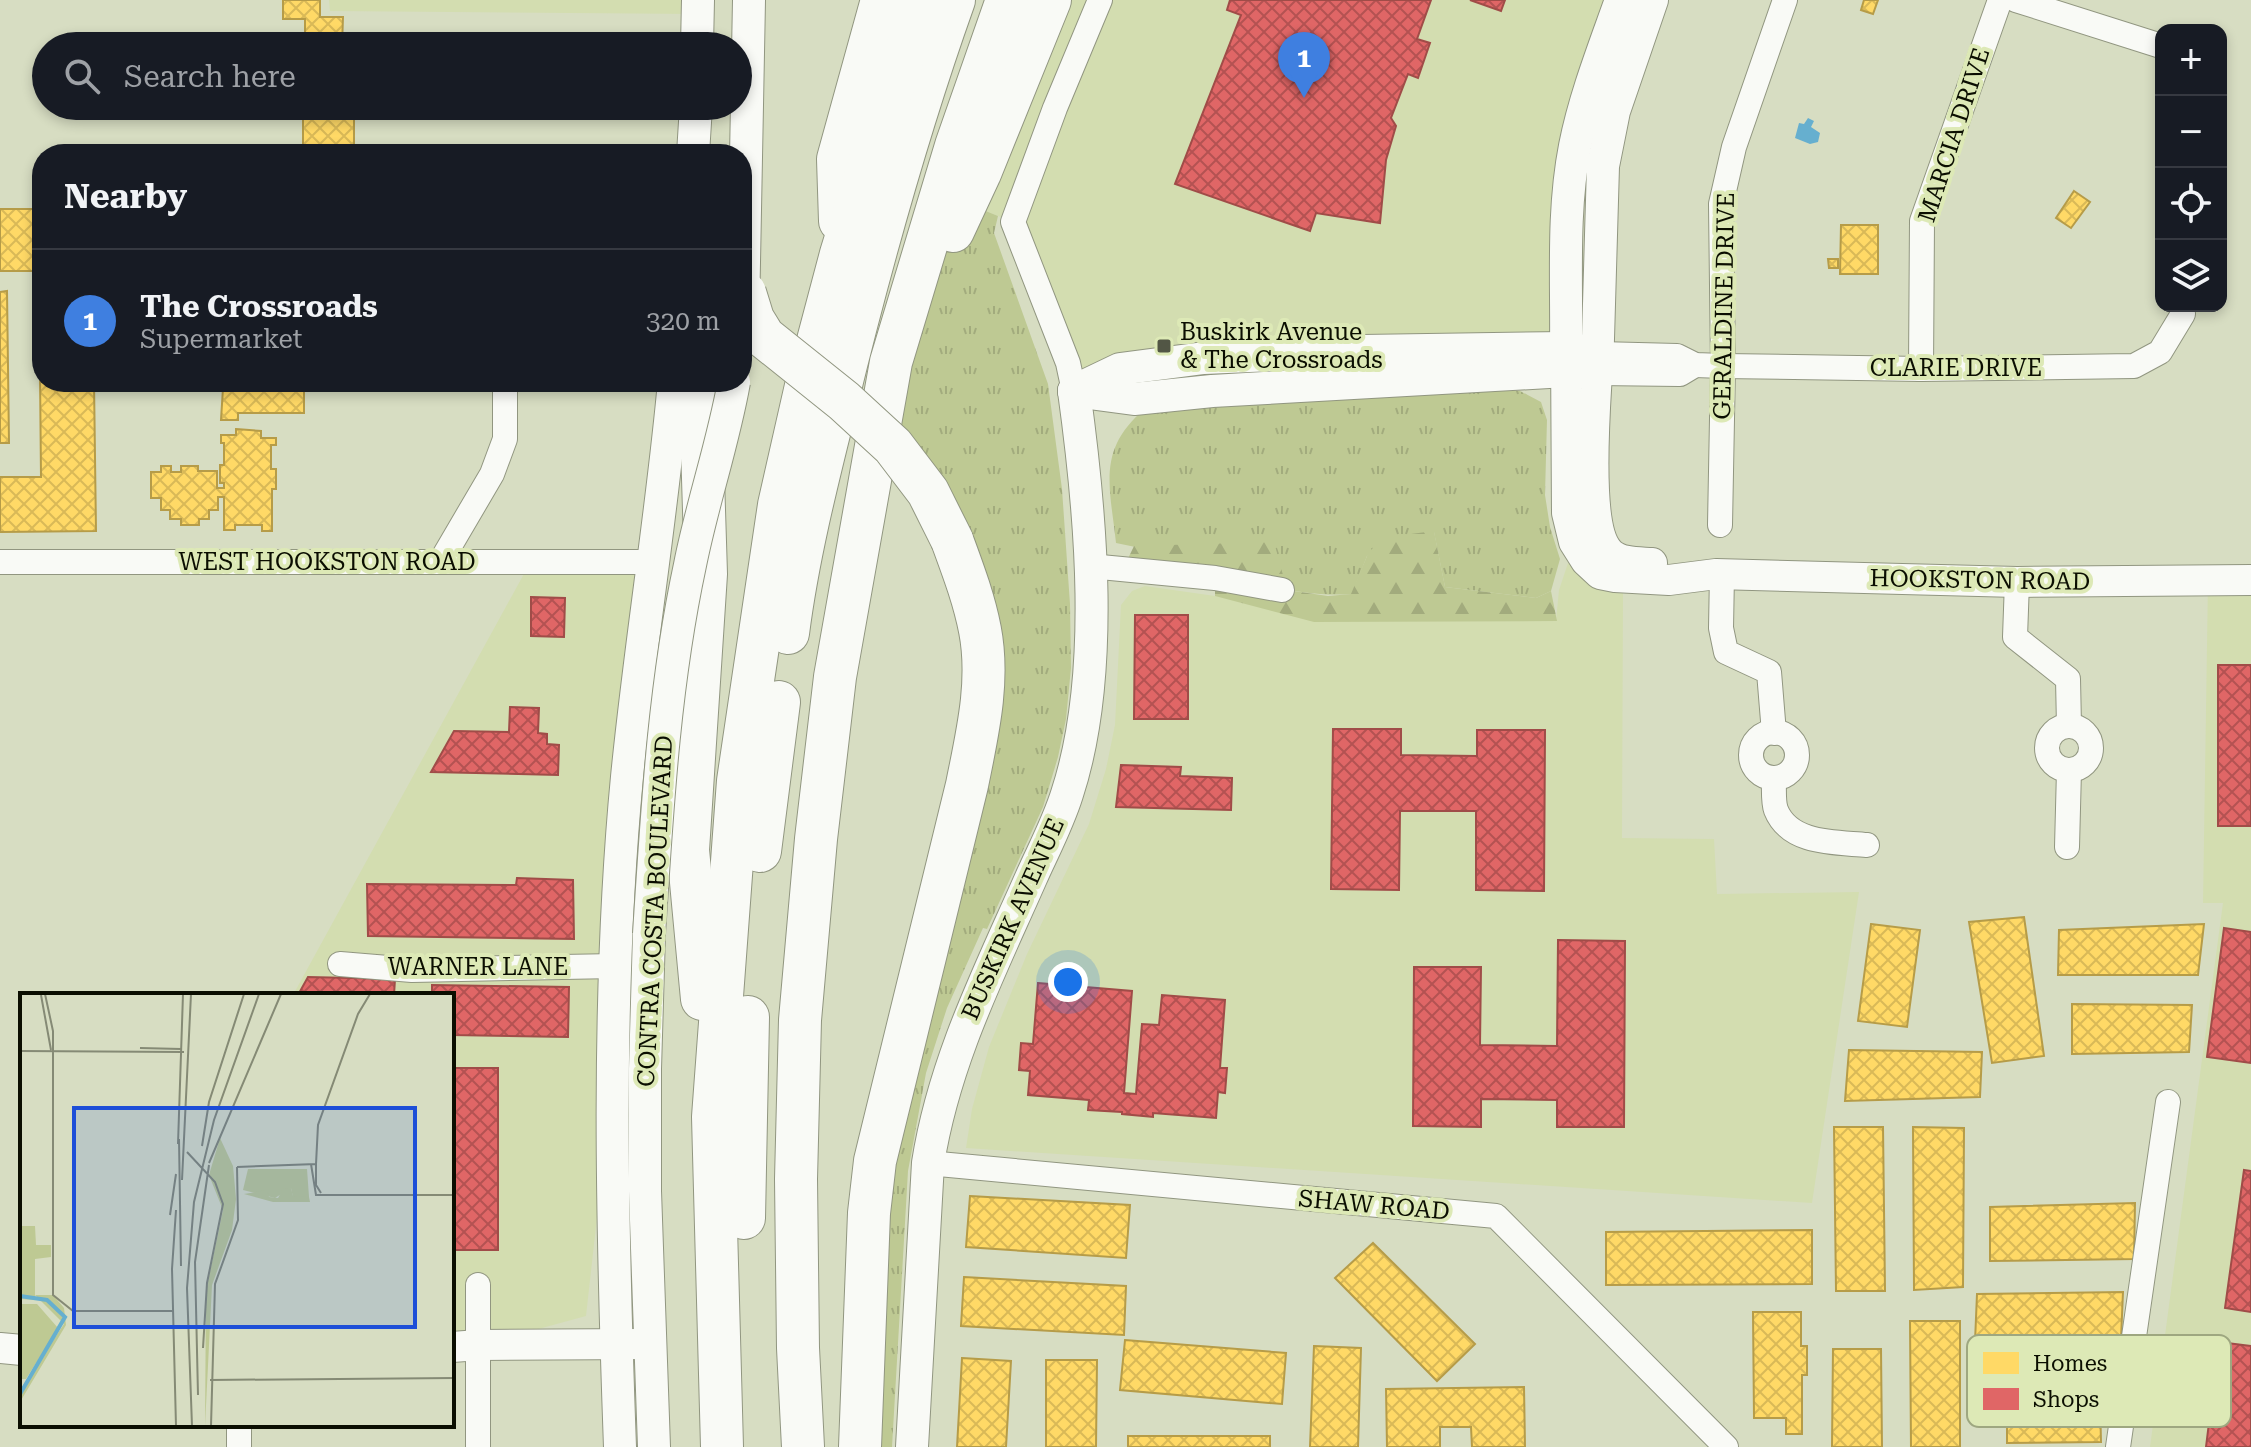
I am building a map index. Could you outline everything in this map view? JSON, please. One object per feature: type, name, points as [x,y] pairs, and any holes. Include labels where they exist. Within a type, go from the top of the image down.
[{"type":"highway","points":[[841,254],[838,159],[882,0]]},
{"type":"highway","points":[[713,1117],[738,781],[779,505],[841,254],[890,95],[924,0]]},
{"type":"highway","points":[[749,1447],[743,1190],[748,998],[762,828],[789,625],[818,476],[869,269],[926,79],[954,0]]},
{"type":"highway","points":[[803,1447],[798,1348],[796,1179],[800,1020],[816,839],[835,677],[891,362],[956,146],[1007,0]]},
{"type":"highway","points":[[891,362],[980,173],[1050,0]]},
{"type":"highway","points":[[752,318],[764,337],[844,401],[893,446],[928,492],[952,540],[971,594],[980,633],[983,679],[980,716],[967,785],[875,1161],[869,1213],[860,1447]]},
{"type":"highway","points":[[700,392],[706,574],[688,850],[713,1117],[722,1447]]},
{"type":"main road","points":[[697,32],[698,0]]},
{"type":"main road","points":[[748,32],[749,0]]},
{"type":"main road","points":[[1582,362],[1567,202],[1584,106],[1621,0]]},
{"type":"main road","points":[[1582,362],[1603,166],[1614,111],[1652,0]]},
{"type":"main road","points":[[694,144],[695,120]]},
{"type":"main road","points":[[746,144],[747,120]]},
{"type":"main road","points":[[1074,391],[1134,399],[1582,362]]},
{"type":"main road","name":"BUSKIRK AVENUE","points":[[912,1447],[928,1163],[937,1117],[967,1021],[1067,796],[1086,714],[1091,640],[1090,566],[1082,448],[1074,391]]},
{"type":"main road","name":"CONTRA COSTA BOULEVARD","points":[[620,1447],[614,1143],[616,966],[627,778],[673,392]]},
{"type":"main road","name":"CONTRA COSTA BOULEVARD","points":[[654,1447],[645,1160],[649,934],[663,756],[678,632],[690,565],[732,392]]},
{"type":"street","points":[[1074,391],[1068,363],[1013,222],[1055,108],[1100,0]]},
{"type":"street","name":"GERALDINE DRIVE","points":[[1720,525],[1723,366],[1721,204],[1734,147],[1785,0]]},
{"type":"street","name":"MARCIA DRIVE","points":[[1921,369],[1922,221],[2000,0]]},
{"type":"street","points":[[2016,0],[2155,44]]},
{"type":"street","name":"CLARIE DRIVE","points":[[1582,362],[1677,356],[1695,365],[1723,366],[1921,369],[2134,366],[2160,352],[2183,312]]},
{"type":"street","name":"HOOKSTON ROAD","points":[[1582,362],[1567,513],[1574,542],[1586,561],[1600,574],[1669,580],[1715,574],[2017,582],[2251,580]]},
{"type":"street","points":[[441,561],[492,474],[505,439],[505,392]]},
{"type":"street","name":"WEST HOOKSTON ROAD","points":[[0,562],[653,562]]},
{"type":"street","points":[[1090,566],[1215,578],[1282,590]]},
{"type":"street","points":[[1715,574],[1726,652],[1769,672],[1774,733],[1790,740],[1797,756],[1790,772],[1774,778],[1776,810],[1791,830],[1818,841],[1867,845]]},
{"type":"street","points":[[2017,582],[2015,637],[2068,679],[2069,726],[2085,733],[2091,748],[2085,763],[2069,770],[2067,847]]},
{"type":"street","name":"WARNER LANE","points":[[340,964],[412,970],[616,966]]},
{"type":"street","points":[[2134,1335],[2168,1102]]},
{"type":"street","name":"SHAW ROAD","points":[[928,1163],[1496,1216],[1726,1447]]},
{"type":"street","points":[[478,1285],[465,1346],[478,1447]]},
{"type":"street","points":[[465,1346],[651,1344]]},
{"type":"street","points":[[0,1348],[20,1350]]},
{"type":"street","points":[[2118,1447],[2121,1427]]},
{"type":"shaded area","points":[[329,0],[698,0],[698,14],[330,11]]},
{"type":"shaded area","points":[[1050,0],[1621,0],[1584,106],[1566,348],[1362,351],[1074,391],[1013,222],[966,203]]},
{"type":"shaded area","points":[[531,561],[653,562],[615,1056],[586,1316],[479,1345],[454,1347],[454,993],[294,993]]},
{"type":"shaded area","points":[[1568,563],[1623,589],[1622,838],[1714,839],[1717,894],[1859,892],[1812,1203],[966,1148],[972,1109],[989,1047],[1027,954],[1089,824],[1106,769],[1115,725],[1121,605],[1132,591],[1145,586],[1215,596],[1556,621],[1559,590]]},
{"type":"shaded area","points":[[2251,580],[2251,1447],[2150,1447],[2153,1427],[2231,1427],[2231,1335],[2165,1335],[2223,903],[2203,903],[2208,581]]},
{"type":"green space","points":[[966,203],[998,216],[994,233],[1048,384],[1062,489],[1071,668],[1066,719],[1043,807],[947,1008],[926,1073],[908,1171],[892,1447],[860,1447],[869,1213],[983,679],[893,446],[891,362]]},
{"type":"green space","points":[[1520,391],[1541,402],[1547,420],[1545,495],[1550,527],[1560,559],[1551,591],[1536,598],[1445,587],[1434,532],[1367,556],[1352,594],[1292,591],[1116,543],[1110,486],[1113,454],[1119,438],[1146,408]]},
{"type":"green space","points":[[1434,531],[1445,587],[1536,598],[1551,591],[1557,621],[1314,622],[1215,596],[1215,579],[1123,569],[1134,546],[1274,542],[1287,590],[1328,596],[1351,594],[1367,556],[1380,538]]},
{"type":"water","points":[[1808,118],[1814,121],[1811,127],[1820,133],[1818,142],[1810,144],[1795,138],[1799,123],[1804,124]]},
{"type":"building: Homes","points":[[283,0],[320,0],[320,17],[343,17],[342,32],[305,32],[305,19],[283,19]]},
{"type":"building: Homes","points":[[1864,0],[1878,0],[1873,14],[1861,10]]},
{"type":"building: Homes","points":[[303,120],[354,120],[354,144],[303,144]]},
{"type":"building: Homes","points":[[2074,191],[2090,202],[2071,228],[2056,218]]},
{"type":"building: Homes","points":[[0,209],[32,209],[32,271],[0,271]]},
{"type":"building: Homes","points":[[1841,225],[1878,225],[1878,274],[1840,274]]},
{"type":"building: Homes","points":[[1828,259],[1838,259],[1838,268],[1829,268]]},
{"type":"building: Homes","points":[[7,291],[9,443],[0,443],[0,292]]},
{"type":"building: Homes","points":[[40,392],[94,392],[96,531],[0,532],[0,477],[41,477]]},
{"type":"building: Homes","points":[[223,392],[304,392],[304,413],[238,413],[238,420],[221,420]]},
{"type":"building: Homes","points":[[236,429],[261,431],[261,438],[276,438],[276,445],[271,445],[271,469],[276,469],[276,489],[272,489],[272,531],[262,531],[262,525],[235,525],[235,530],[224,530],[224,497],[218,497],[218,510],[209,510],[209,519],[199,519],[199,525],[181,525],[181,519],[170,519],[170,510],[161,510],[161,498],[151,498],[151,472],[161,472],[161,466],[171,466],[171,472],[181,472],[181,466],[198,466],[198,471],[217,471],[217,488],[224,488],[224,483],[220,483],[220,465],[224,465],[221,435],[236,435]]},
{"type":"building: Homes","points":[[2024,917],[2044,1056],[1992,1063],[1969,922]]},
{"type":"building: Homes","points":[[1871,924],[1920,930],[1907,1027],[1858,1021]]},
{"type":"building: Homes","points":[[2204,924],[2198,975],[2058,975],[2059,930]]},
{"type":"building: Homes","points":[[2072,1004],[2192,1005],[2189,1052],[2072,1054]]},
{"type":"building: Homes","points":[[1849,1050],[1982,1052],[1980,1097],[1845,1101]]},
{"type":"building: Homes","points":[[1834,1127],[1883,1127],[1885,1291],[1836,1291]]},
{"type":"building: Homes","points":[[1913,1127],[1964,1128],[1963,1287],[1914,1290]]},
{"type":"building: Homes","points":[[970,1196],[1130,1205],[1126,1258],[966,1247]]},
{"type":"building: Homes","points":[[2135,1203],[2134,1259],[1990,1261],[1990,1207]]},
{"type":"building: Homes","points":[[1812,1230],[1812,1284],[1606,1285],[1606,1232]]},
{"type":"building: Homes","points":[[1373,1243],[1475,1344],[1437,1381],[1335,1278]]},
{"type":"building: Homes","points":[[964,1277],[1126,1286],[1124,1335],[961,1326]]},
{"type":"building: Homes","points":[[2123,1292],[2121,1335],[1975,1335],[1977,1294]]},
{"type":"building: Homes","points":[[1753,1312],[1801,1312],[1801,1346],[1807,1346],[1807,1375],[1802,1375],[1802,1434],[1786,1434],[1786,1418],[1754,1418]]},
{"type":"building: Homes","points":[[1910,1321],[1960,1321],[1960,1447],[1911,1447]]},
{"type":"building: Homes","points":[[1125,1340],[1286,1353],[1282,1404],[1120,1390]]},
{"type":"building: Homes","points":[[1314,1346],[1361,1348],[1358,1447],[1310,1447]]},
{"type":"building: Homes","points":[[1833,1349],[1881,1349],[1882,1447],[1832,1447]]},
{"type":"building: Homes","points":[[962,1358],[1011,1361],[1006,1447],[957,1447]]},
{"type":"building: Homes","points":[[1046,1360],[1097,1360],[1096,1447],[1046,1447]]},
{"type":"building: Homes","points":[[1524,1387],[1525,1447],[1472,1447],[1471,1427],[1440,1427],[1440,1447],[1387,1447],[1386,1389]]},
{"type":"building: Homes","points":[[2007,1427],[2101,1427],[2101,1442],[2007,1443]]},
{"type":"building: Homes","points":[[1128,1436],[1270,1436],[1270,1447],[1128,1447]]},
{"type":"building: Shops","points":[[1230,0],[1431,0],[1417,39],[1430,43],[1418,78],[1408,74],[1391,118],[1396,126],[1386,160],[1380,223],[1316,213],[1310,231],[1175,184],[1241,15],[1227,10]]},
{"type":"building: Shops","points":[[1470,0],[1505,0],[1501,11]]},
{"type":"building: Shops","points":[[531,597],[565,598],[564,637],[531,636]]},
{"type":"building: Shops","points":[[1135,615],[1188,615],[1188,719],[1134,719]]},
{"type":"building: Shops","points":[[2218,665],[2251,665],[2251,826],[2218,826]]},
{"type":"building: Shops","points":[[510,707],[539,708],[538,733],[547,734],[547,744],[559,745],[558,775],[431,772],[454,731],[509,732]]},
{"type":"building: Shops","points":[[1333,729],[1401,729],[1401,755],[1477,756],[1477,730],[1545,730],[1544,891],[1476,890],[1476,811],[1400,811],[1399,890],[1331,889]]},
{"type":"building: Shops","points":[[1121,765],[1181,767],[1180,776],[1232,778],[1231,810],[1116,807]]},
{"type":"building: Shops","points":[[517,878],[573,880],[574,939],[368,936],[367,884],[516,885]]},
{"type":"building: Shops","points":[[2224,928],[2251,932],[2251,1063],[2207,1057]]},
{"type":"building: Shops","points":[[1558,940],[1625,941],[1624,1127],[1557,1127],[1557,1100],[1481,1099],[1481,1127],[1413,1126],[1414,967],[1481,967],[1480,1045],[1557,1046]]},
{"type":"building: Shops","points":[[308,977],[395,979],[394,993],[299,993]]},
{"type":"building: Shops","points":[[1038,983],[1132,991],[1124,1093],[1136,1094],[1142,1024],[1159,1025],[1162,995],[1225,1000],[1220,1068],[1227,1068],[1225,1093],[1218,1092],[1216,1118],[1153,1113],[1153,1117],[1088,1110],[1089,1100],[1028,1095],[1030,1071],[1019,1070],[1021,1043],[1033,1044]]},
{"type":"building: Shops","points":[[432,985],[569,987],[568,1037],[454,1035],[454,993],[432,993]]},
{"type":"building: Shops","points":[[454,1068],[498,1068],[498,1250],[454,1250]]},
{"type":"building: Shops","points":[[2244,1170],[2251,1171],[2251,1312],[2225,1308]]},
{"type":"building: Shops","points":[[2231,1344],[2251,1346],[2251,1447],[2206,1447],[2208,1427],[2231,1427]]},
{"type":"place","name":"The Crossroads","points":[[1304,98]]},
{"type":"place","name":"Buskirk Avenue & The Crossroads","points":[[1164,346]]}]
